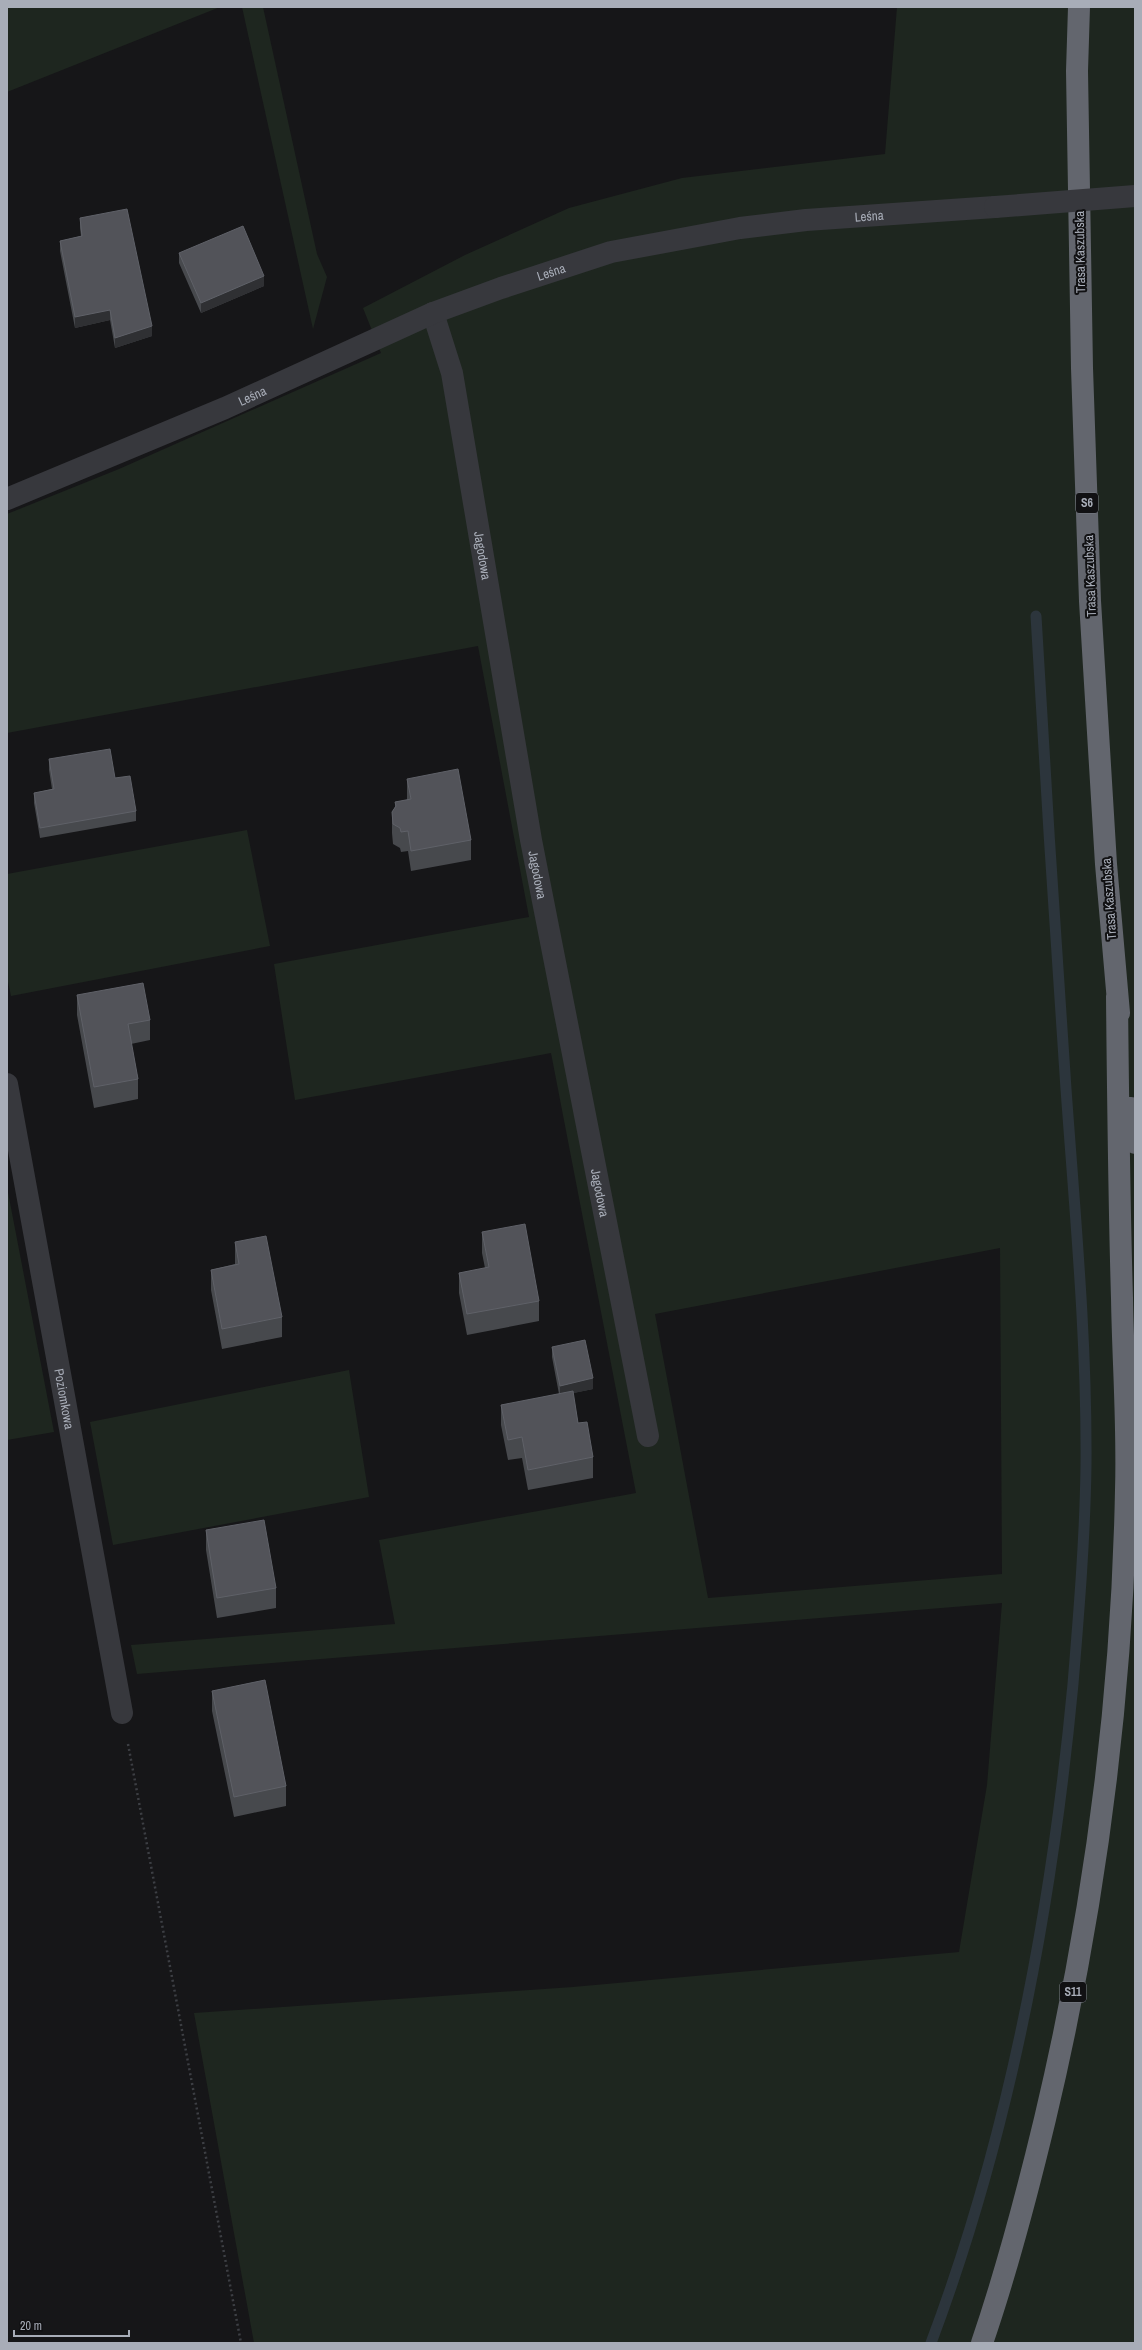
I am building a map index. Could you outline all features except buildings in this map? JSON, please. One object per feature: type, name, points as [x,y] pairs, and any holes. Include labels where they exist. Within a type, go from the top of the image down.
[{"type":"highway","name":"Trasa Kaszubska","points":[[1079,7],[1077,71],[1082,360],[1090,601],[1117,997],[1135,1143]]},
{"type":"highway","name":"S11","points":[[982,2343],[1018,2225],[1063,2039],[1085,1930],[1112,1719],[1124,1554],[1127,1436],[1122,1300],[1117,997]]},
{"type":"street","name":"Leśna","points":[[7,499],[225,408],[433,312],[611,252],[725,231],[806,220],[995,208],[1135,196]]},
{"type":"street","name":"Jagodowa","points":[[433,312],[452,373],[530,840],[648,1436]]},
{"type":"street","name":"Poziomkowa","points":[[7,1084],[122,1713]]},
{"type":"path","points":[[122,1713],[241,2343]]},
{"type":"shaded area","points":[[7,7],[220,7],[7,92]]},
{"type":"shaded area","points":[[242,7],[263,7],[317,254],[327,277],[313,329]]},
{"type":"shaded area","points":[[897,7],[1135,7],[1135,2343],[254,2343],[194,2013],[573,1987],[959,1952],[987,1785],[1002,1603],[137,1674],[131,1645],[395,1624],[379,1540],[636,1493],[551,1053],[295,1100],[274,964],[529,917],[478,646],[7,733],[7,514],[119,469],[381,353],[363,308],[465,255],[569,208],[682,178],[885,154]],"holes":[[[1000,1248],[1002,1574],[708,1598],[655,1314]]]},
{"type":"shaded area","points":[[247,830],[270,946],[11,996],[7,977],[7,874]]},
{"type":"shaded area","points":[[7,1187],[54,1432],[7,1440]]},
{"type":"shaded area","points":[[349,1370],[369,1497],[113,1545],[90,1422]]},
{"type":"waterway","points":[[931,2343],[959,2264],[984,2183],[1024,2018],[1040,1935],[1064,1768],[1073,1684],[1081,1575],[1086,1465],[1085,1371],[1077,1230],[1054,912],[1036,616]]}]
